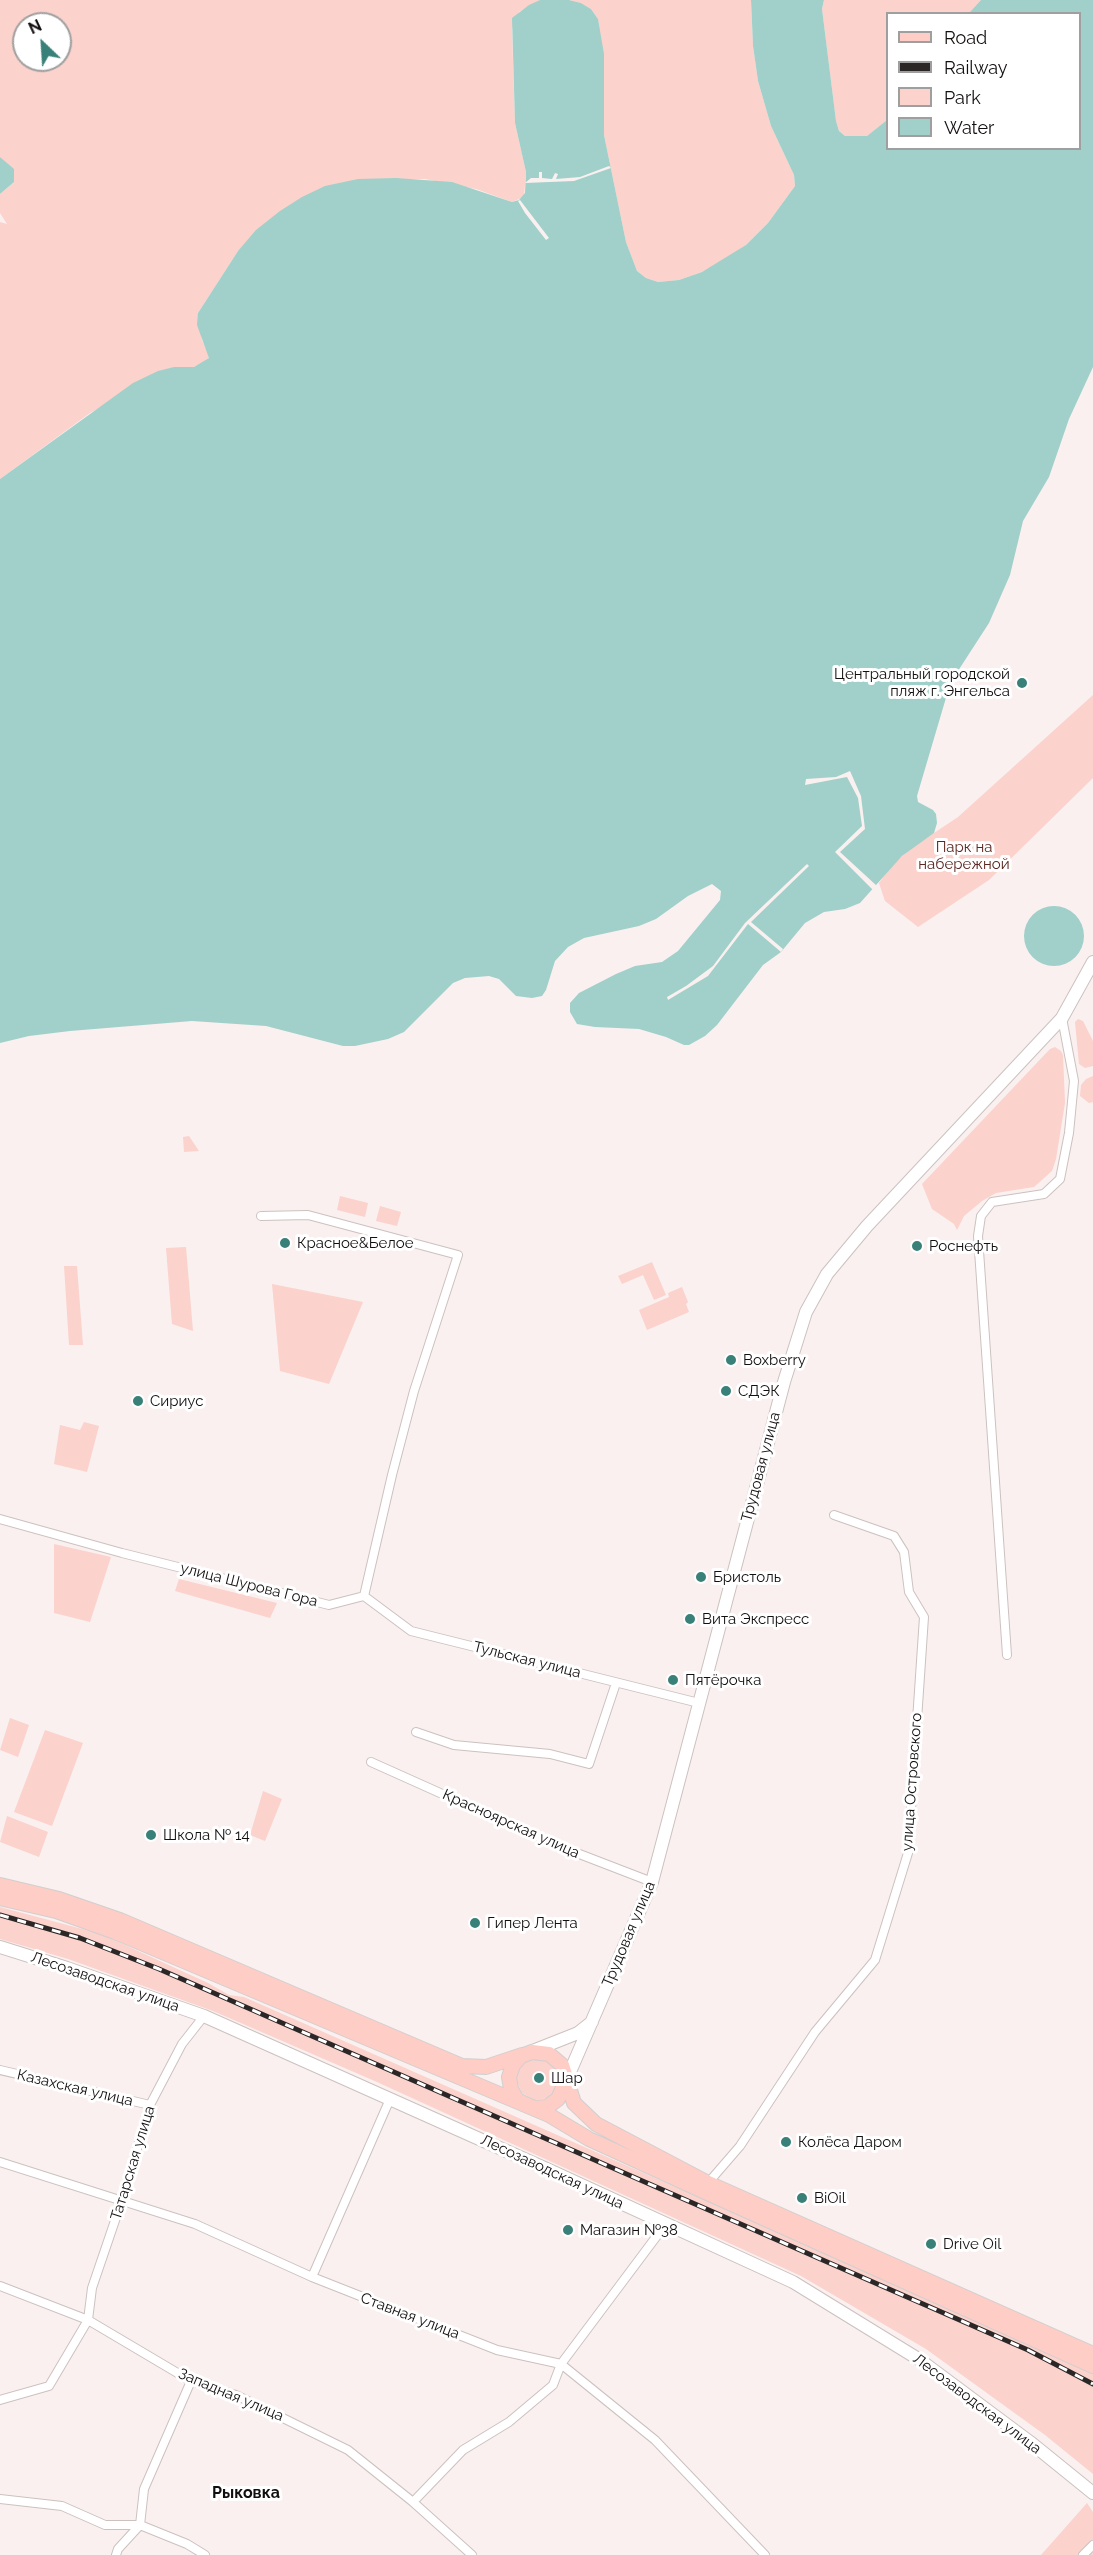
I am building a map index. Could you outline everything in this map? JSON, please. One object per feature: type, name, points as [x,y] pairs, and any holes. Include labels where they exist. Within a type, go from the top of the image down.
[{"type":"main road","name":"Трудовая улица","points":[[566,2081],[652,1882],[781,1392],[806,1311],[827,1274],[867,1226],[1062,1018],[1093,962]]},
{"type":"main road","points":[[0,1885],[59,1899],[120,1920],[462,2066],[486,2067],[538,2051],[554,2056],[564,2070],[574,2103],[596,2124],[708,2182],[1093,2354]]},
{"type":"main road","points":[[0,1898],[56,1911],[115,1932],[549,2115],[589,2139],[694,2188],[1093,2366]]},
{"type":"main road","name":"Лесозаводская улица","points":[[0,1947],[204,2016],[812,2293],[910,2354],[1030,2442],[1093,2493]]},
{"type":"main road","points":[[566,2081],[562,2094],[553,2104],[540,2108],[527,2106],[513,2095],[509,2077],[517,2060],[578,2033],[592,2021]]},
{"type":"street","points":[[1008,1654],[978,1236],[981,1216],[992,1202],[1044,1194],[1060,1179],[1069,1133],[1074,1081],[1062,1018]]},
{"type":"street","points":[[261,1216],[308,1215],[458,1255],[414,1391],[364,1596]]},
{"type":"street","name":"улица Островского","points":[[708,2182],[740,2146],[814,2032],[875,1960],[908,1853],[924,1617],[909,1592],[904,1552],[894,1536],[834,1515]]},
{"type":"street","name":"улица Шурова Гора","points":[[0,1519],[122,1553],[329,1605],[364,1596]]},
{"type":"street","name":"Тульская улица","points":[[364,1596],[411,1631],[699,1703]]},
{"type":"street","points":[[416,1732],[454,1746],[550,1754],[589,1764],[616,1683]]},
{"type":"street","name":"Красноярская улица","points":[[371,1762],[556,1845],[652,1882]]},
{"type":"street","name":"Татарская улица","points":[[88,2320],[92,2288],[122,2200],[150,2105],[182,2044],[204,2016]]},
{"type":"street","name":"Казахская улица","points":[[0,2070],[150,2105]]},
{"type":"street","points":[[312,2277],[390,2099]]},
{"type":"street","name":"Ставная улица","points":[[0,2162],[195,2224],[312,2277],[497,2350],[561,2364],[655,2440],[765,2555]]},
{"type":"street","points":[[413,2502],[463,2450],[509,2422],[554,2385],[561,2364],[665,2225]]},
{"type":"street","name":"Западная улица","points":[[0,2286],[88,2320],[191,2381],[236,2395],[348,2450],[413,2502],[471,2555]]},
{"type":"street","points":[[0,2400],[49,2386],[88,2320]]},
{"type":"street","points":[[116,2555],[140,2525],[144,2489],[191,2381]]},
{"type":"street","points":[[0,2499],[62,2506],[105,2525],[140,2525],[188,2544],[205,2555]]},
{"type":"street","points":[[1083,2555],[1093,2545]]},
{"type":"green space","points":[[0,0],[540,0],[519,12],[512,29],[515,123],[526,172],[524,197],[512,202],[476,189],[425,179],[355,180],[238,251],[198,313],[202,340],[210,357],[203,363],[194,367],[174,367],[90,413],[0,479],[0,222],[7,224],[0,213],[0,194],[14,182],[13,169],[0,157]]},
{"type":"green space","points":[[569,0],[751,0],[753,46],[758,81],[771,126],[794,175],[795,186],[768,223],[746,245],[725,260],[702,272],[679,280],[658,282],[646,278],[637,271],[626,242],[604,135],[604,89],[598,19],[591,9]]},
{"type":"green space","points":[[824,0],[981,0],[970,12],[886,12],[886,121],[867,136],[854,137],[845,136],[839,131],[836,121],[822,9]]},
{"type":"green space","name":"Парк на набережной","points":[[1093,695],[1093,778],[989,880],[918,927],[885,901],[879,883],[892,865],[913,847],[958,817]]},
{"type":"green space","points":[[1078,1019],[1083,1021],[1093,1041],[1093,1066],[1085,1068],[1079,1064],[1075,1022]]},
{"type":"green space","points":[[1055,1047],[1063,1055],[1065,1103],[1052,1171],[1034,1187],[996,1193],[982,1201],[964,1216],[957,1230],[954,1224],[932,1209],[922,1184],[1050,1049]]},
{"type":"green space","points":[[1093,1076],[1093,1102],[1089,1103],[1080,1096],[1081,1085]]},
{"type":"green space","points":[[189,1136],[199,1151],[184,1152],[183,1137]]},
{"type":"green space","points":[[340,1196],[368,1203],[365,1217],[337,1210]]},
{"type":"green space","points":[[380,1206],[401,1212],[397,1226],[376,1221]]},
{"type":"green space","points":[[186,1247],[193,1331],[172,1324],[166,1248]]},
{"type":"green space","points":[[652,1262],[666,1295],[654,1300],[643,1275],[622,1284],[618,1276]]},
{"type":"green space","points":[[64,1266],[77,1266],[83,1345],[69,1345]]},
{"type":"green space","points":[[272,1284],[363,1302],[329,1384],[280,1371]]},
{"type":"green space","points":[[682,1287],[689,1312],[647,1330],[639,1310],[669,1297],[668,1293]]},
{"type":"green space","points":[[84,1422],[99,1426],[87,1472],[54,1464],[60,1425],[80,1430]]},
{"type":"green space","points":[[54,1544],[111,1557],[90,1622],[54,1613]]},
{"type":"green space","points":[[179,1579],[277,1603],[270,1618],[175,1591]]},
{"type":"green space","points":[[10,1718],[29,1725],[18,1757],[0,1750]]},
{"type":"green space","points":[[45,1730],[83,1743],[52,1826],[14,1812]]},
{"type":"green space","points":[[263,1791],[282,1799],[265,1841],[250,1835]]},
{"type":"green space","points":[[7,1816],[48,1832],[39,1857],[0,1842]]},
{"type":"green space","points":[[0,1907],[101,1934],[229,1995],[244,1997],[1093,2371],[1093,2474],[1045,2435],[926,2349],[801,2276],[377,2082],[213,2011],[68,1959],[0,1939]]},
{"type":"green space","points":[[545,2055],[561,2072],[560,2087],[549,2098],[535,2100],[522,2093],[516,2080],[516,2073],[523,2060]]},
{"type":"green space","points":[[1087,2503],[1093,2512],[1093,2555],[1041,2555]]},
{"type":"water","points":[[540,0],[569,0],[591,9],[598,19],[604,54],[604,135],[626,242],[637,271],[646,278],[658,282],[679,280],[702,272],[746,245],[768,223],[795,186],[794,175],[771,126],[758,81],[753,46],[751,0],[824,0],[822,9],[836,121],[839,131],[845,136],[867,136],[886,121],[886,150],[1081,150],[1081,12],[970,12],[981,0],[1093,0],[1093,367],[1069,419],[1049,477],[1023,521],[1010,575],[989,623],[956,674],[948,691],[917,796],[918,802],[936,814],[937,823],[934,833],[902,856],[860,903],[845,909],[824,912],[805,923],[781,952],[763,965],[717,1025],[705,1036],[689,1045],[639,1029],[577,1024],[570,1012],[570,1003],[579,993],[616,974],[635,966],[662,962],[678,951],[720,900],[721,891],[712,884],[688,896],[656,919],[639,926],[584,938],[568,947],[555,961],[542,996],[532,998],[516,996],[499,979],[489,976],[465,978],[453,983],[404,1032],[388,1039],[355,1046],[343,1046],[266,1026],[192,1021],[70,1031],[29,1036],[0,1043],[0,479],[133,383],[158,371],[174,367],[194,367],[209,358],[197,325],[198,313],[238,251],[256,230],[302,197],[325,186],[358,179],[396,178],[452,182],[512,202],[519,200],[525,193],[526,172],[515,123],[512,18]]},
{"type":"water","points":[[0,157],[14,169],[14,182],[0,194]]},
{"type":"water","points":[[1048,906],[1060,906],[1071,911],[1079,919],[1084,936],[1082,948],[1071,961],[1060,966],[1048,966],[1037,961],[1029,953],[1024,942],[1024,930],[1029,919],[1037,911]]},
{"type":"pier","points":[[609,166],[611,168],[574,181],[525,183],[531,178],[539,178],[539,172],[542,172],[542,178],[552,179],[555,173],[558,174],[556,179],[580,177]]},
{"type":"pier","points":[[520,200],[549,238],[546,240],[525,213],[518,201]]},
{"type":"pier","points":[[850,771],[861,796],[865,829],[840,852],[877,886],[873,890],[835,852],[862,826],[858,798],[847,777],[805,785],[806,779],[836,777]]},
{"type":"pier","points":[[807,864],[809,866],[751,922],[783,949],[781,952],[748,924],[708,976],[668,1000],[667,997],[713,966],[745,923]]},
{"type":"railway","points":[[0,1915],[80,1938],[159,1969],[1028,2350],[1093,2384]]},
{"type":"place","name":"Центральный городской пляж г. Энгельса","points":[[1022,683]]},
{"type":"place","name":"Красное&Белое","points":[[285,1243]]},
{"type":"place","name":"Роснефть","points":[[917,1246]]},
{"type":"place","name":"Boxberry","points":[[731,1360]]},
{"type":"place","name":"СДЭК","points":[[726,1391]]},
{"type":"place","name":"Сириус","points":[[138,1401]]},
{"type":"place","name":"Бристоль","points":[[701,1577]]},
{"type":"place","name":"Вита Экспресс","points":[[690,1619]]},
{"type":"place","name":"Пятёрочка","points":[[673,1680]]},
{"type":"place","name":"Школа № 14","points":[[151,1835]]},
{"type":"place","name":"Гипер Лента","points":[[475,1923]]},
{"type":"place","name":"Шар","points":[[539,2078]]},
{"type":"place","name":"Колёса Даром","points":[[786,2142]]},
{"type":"place","name":"BiOil","points":[[802,2198]]},
{"type":"place","name":"Магазин №38","points":[[568,2230]]},
{"type":"place","name":"Drive Oil","points":[[931,2244]]},
{"type":"district","name":"Рыковка","points":[[246,2493]]}]
